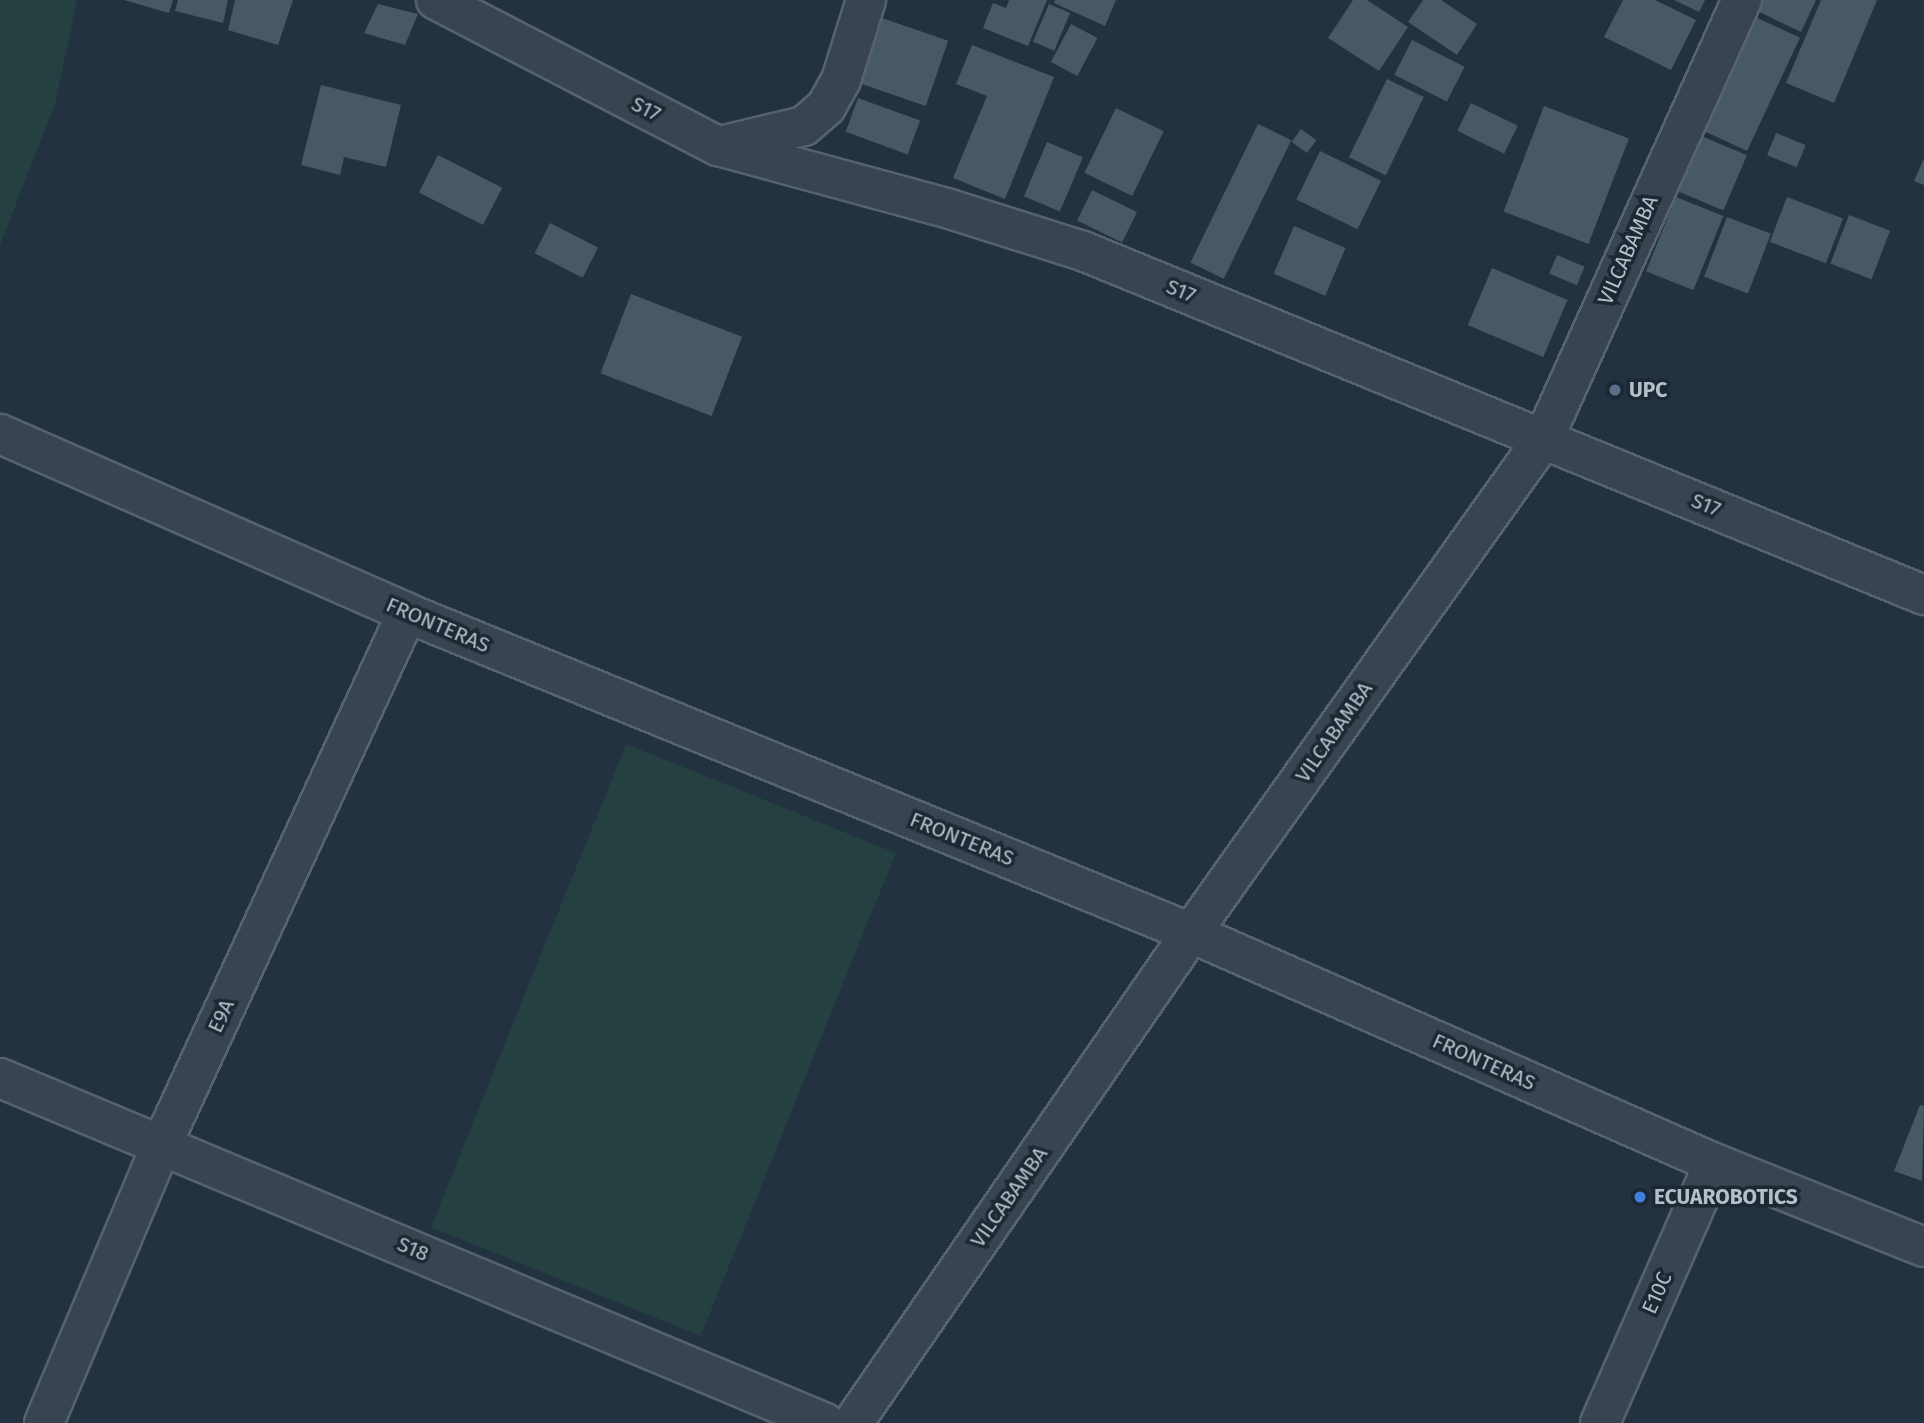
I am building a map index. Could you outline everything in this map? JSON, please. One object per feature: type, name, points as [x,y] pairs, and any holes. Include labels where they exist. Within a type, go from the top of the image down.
[{"type":"street","name":"S17","points":[[436,0],[718,146],[950,208],[1083,251],[1924,595]]},
{"type":"street","points":[[718,146],[804,126],[826,107],[841,80],[866,0]]},
{"type":"street","name":"VILCABAMBA","points":[[853,1423],[1191,933],[1544,438],[1742,0]]},
{"type":"street","name":"FRONTERAS","points":[[0,434],[407,613],[1191,933],[1714,1163],[1924,1247]]},
{"type":"street","name":"E9A","points":[[44,1423],[162,1144],[407,613]]},
{"type":"street","name":"S18","points":[[0,1078],[825,1423]]},
{"type":"street","name":"E10C","points":[[1600,1423],[1714,1163]]},
{"type":"green space","points":[[0,0],[77,0],[55,104],[0,245]]},
{"type":"green space","points":[[626,744],[896,853],[701,1336],[431,1227]]},
{"type":"building","points":[[124,0],[173,0],[169,13]]},
{"type":"building","points":[[178,0],[228,0],[223,23],[175,11]]},
{"type":"building","points":[[235,0],[293,0],[278,45],[228,30]]},
{"type":"building","points":[[1009,0],[1047,0],[1028,46],[983,28],[993,3],[1006,8]]},
{"type":"building","points":[[1055,0],[1116,0],[1105,26],[1054,3]]},
{"type":"building","points":[[1353,0],[1367,0],[1408,27],[1379,71],[1328,38]]},
{"type":"building","points":[[1423,0],[1441,0],[1477,24],[1457,55],[1408,22]]},
{"type":"building","points":[[1623,0],[1655,0],[1696,20],[1671,70],[1604,37]]},
{"type":"building","points":[[1674,0],[1705,0],[1699,12]]},
{"type":"building","points":[[1754,0],[1816,0],[1801,32],[1751,8]]},
{"type":"building","points":[[1821,0],[1877,0],[1834,103],[1786,83]]},
{"type":"building","points":[[378,4],[418,14],[405,45],[364,33]]},
{"type":"building","points":[[1049,4],[1070,13],[1054,51],[1033,42]]},
{"type":"building","points":[[1751,15],[1800,38],[1747,151],[1698,128]]},
{"type":"building","points":[[882,18],[948,41],[926,106],[860,83]]},
{"type":"building","points":[[1071,24],[1097,38],[1077,76],[1051,62]]},
{"type":"building","points":[[1412,40],[1465,67],[1447,102],[1394,75]]},
{"type":"building","points":[[972,45],[1054,77],[1005,199],[953,178],[987,96],[956,84]]},
{"type":"building","points":[[1387,79],[1424,97],[1386,175],[1349,157]]},
{"type":"building","points":[[321,85],[401,105],[386,167],[344,157],[340,175],[301,165]]},
{"type":"building","points":[[858,98],[920,121],[908,154],[846,132]]},
{"type":"building","points":[[1471,103],[1518,126],[1504,154],[1457,131]]},
{"type":"building","points":[[1544,106],[1629,139],[1588,244],[1504,211]]},
{"type":"building","points":[[1116,108],[1164,131],[1132,196],[1084,173]]},
{"type":"building","points":[[1258,124],[1291,140],[1224,279],[1190,262]]},
{"type":"building","points":[[1301,129],[1316,140],[1307,153],[1292,142]]},
{"type":"building","points":[[1776,133],[1806,145],[1797,167],[1767,155]]},
{"type":"building","points":[[1699,135],[1747,155],[1723,211],[1676,190]]},
{"type":"building","points":[[1047,142],[1083,157],[1060,212],[1024,196]]},
{"type":"building","points":[[1320,151],[1381,181],[1357,229],[1296,200]]},
{"type":"building","points":[[438,155],[502,188],[483,225],[419,192]]},
{"type":"building","points":[[1924,158],[1924,185],[1914,181]]},
{"type":"building","points":[[1092,190],[1137,212],[1122,242],[1077,221]]},
{"type":"building","points":[[1676,197],[1723,216],[1693,290],[1646,271]]},
{"type":"building","points":[[1787,197],[1843,219],[1826,263],[1770,242]]},
{"type":"building","points":[[1849,215],[1890,231],[1871,279],[1830,264]]},
{"type":"building","points":[[1727,217],[1771,234],[1748,294],[1704,277]]},
{"type":"building","points":[[550,223],[598,248],[583,278],[535,253]]},
{"type":"building","points":[[1294,226],[1346,248],[1325,296],[1274,274]]},
{"type":"building","points":[[1557,255],[1585,267],[1577,285],[1549,273]]},
{"type":"building","points":[[1492,268],[1567,300],[1543,357],[1468,325]]},
{"type":"building","points":[[631,294],[742,337],[712,416],[601,373]]},
{"type":"building","points":[[1920,1105],[1924,1106],[1922,1181],[1894,1171]]},
{"type":"place","name":"UPC","points":[[1615,390]]},
{"type":"place","name":"ECUAROBOTICS","points":[[1640,1197]]}]
